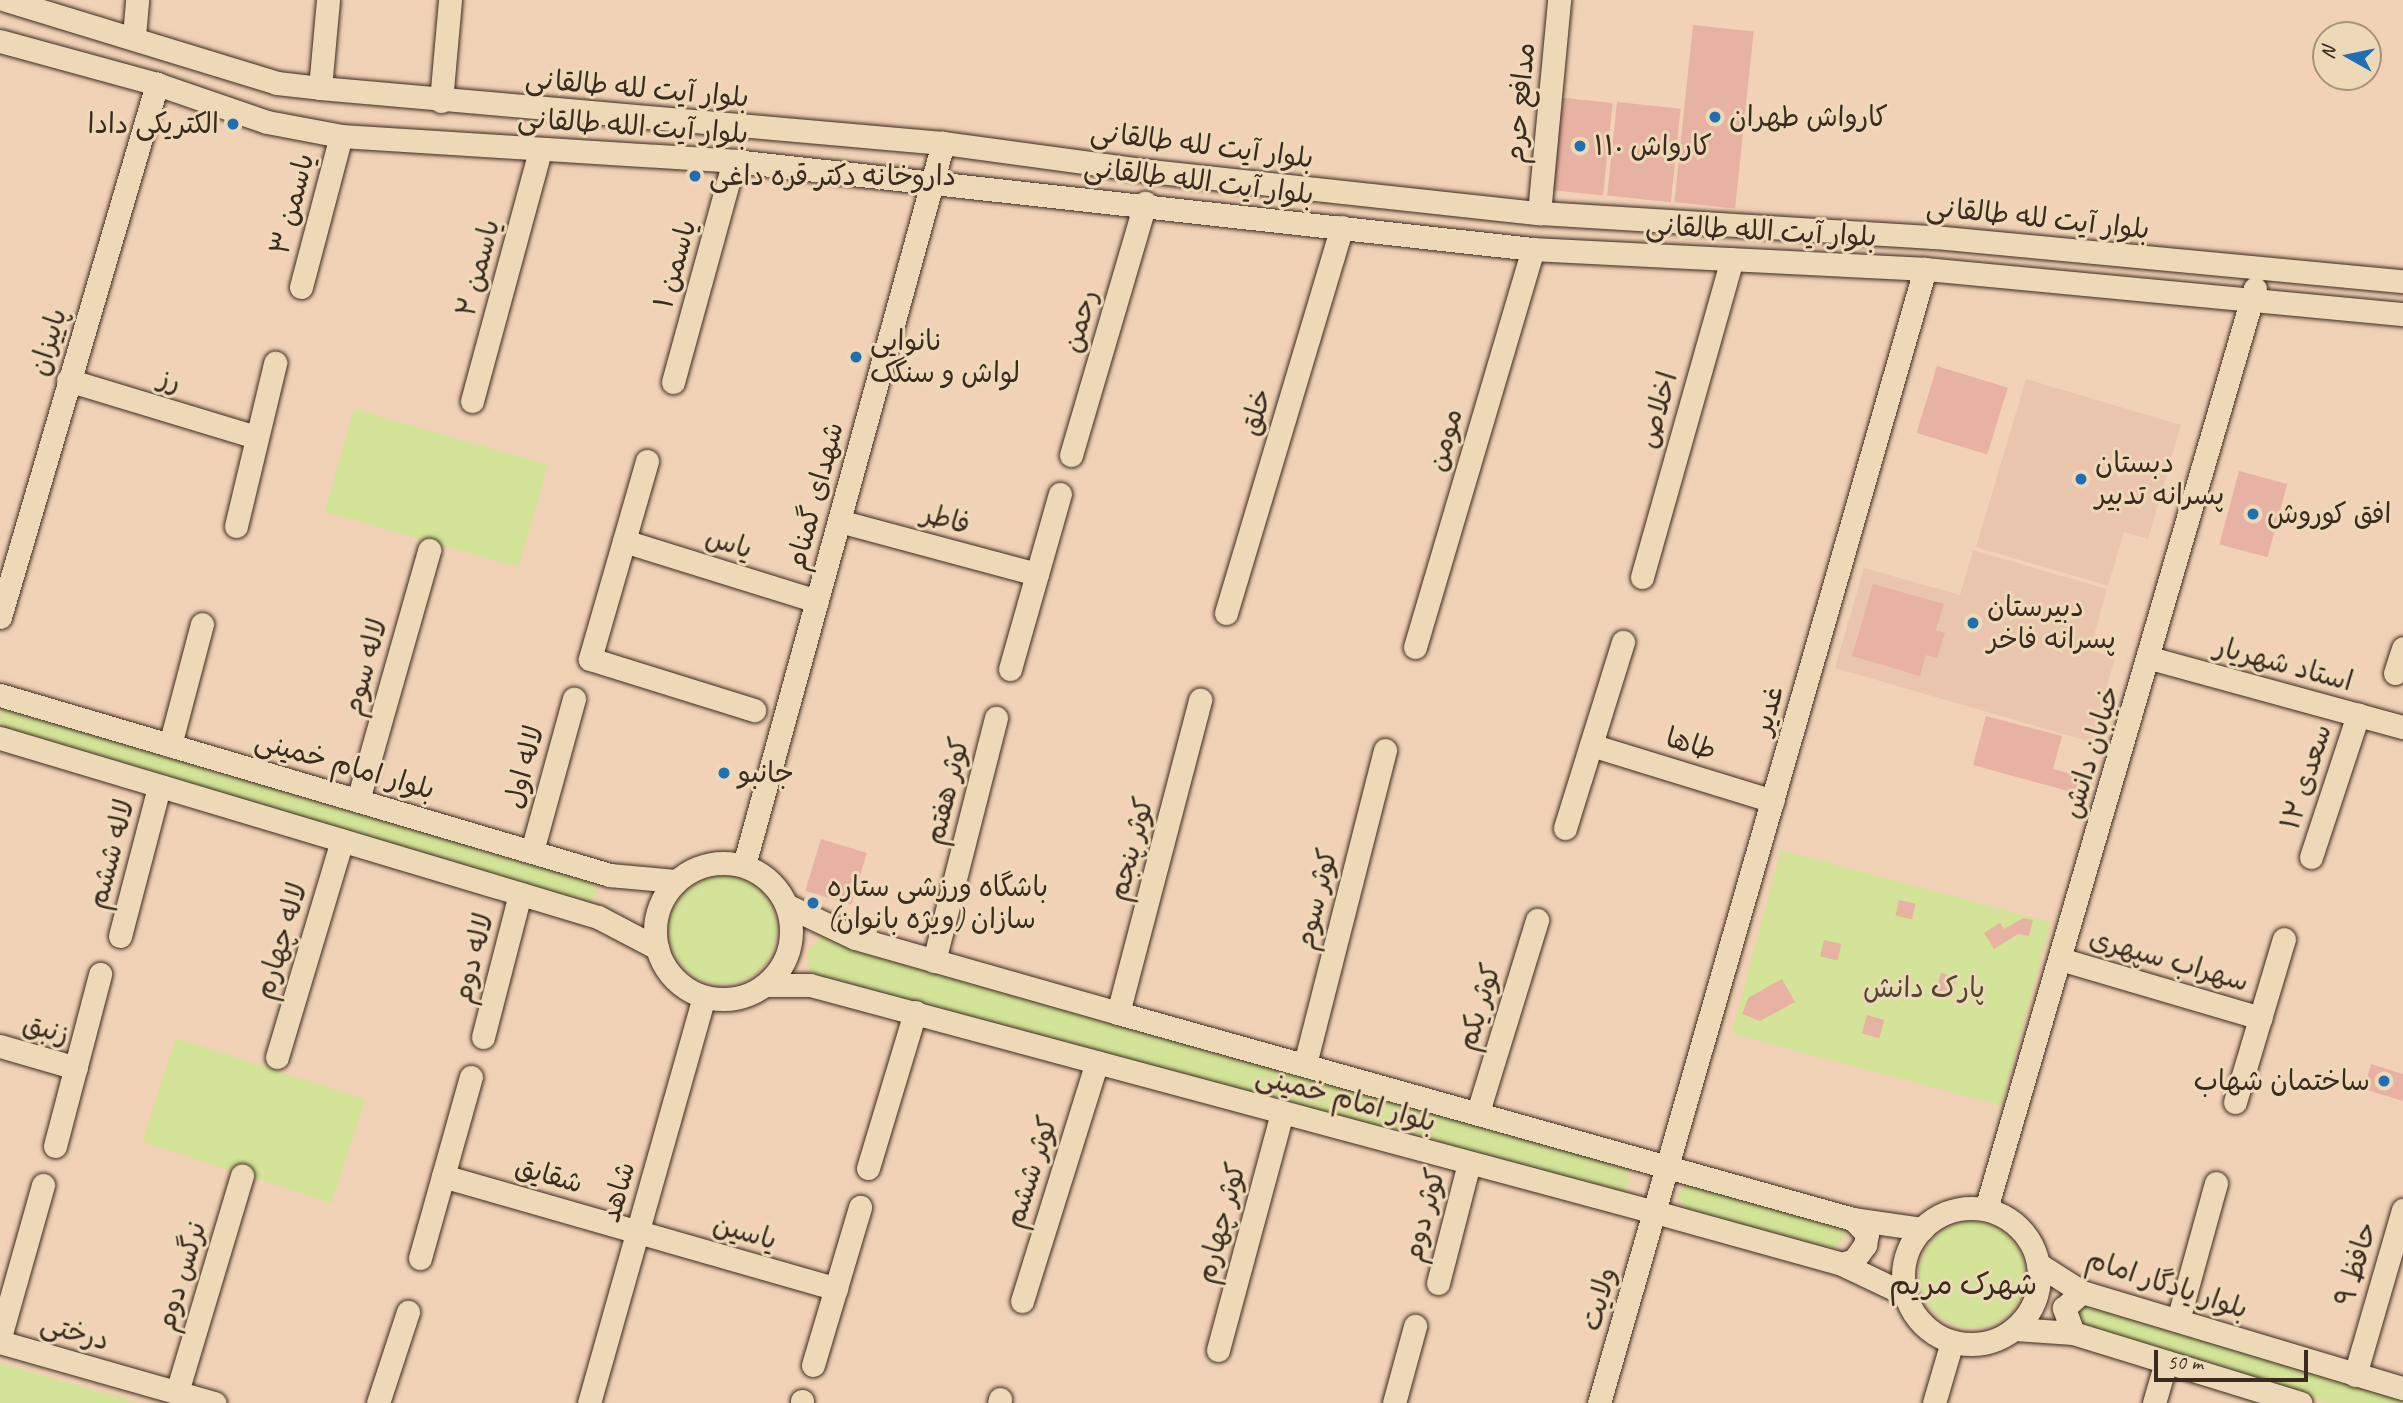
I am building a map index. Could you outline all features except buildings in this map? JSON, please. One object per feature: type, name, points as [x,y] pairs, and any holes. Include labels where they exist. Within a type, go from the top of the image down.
[{"type":"street","name":"بلوار آیت لله طالقانی","points":[[6,0],[134,36],[277,83],[441,101],[943,143],[1150,171],[1539,213],[1934,237],[2260,270],[2403,281]]},
{"type":"street","points":[[134,36],[137,0]]},
{"type":"street","points":[[441,101],[450,0]]},
{"type":"street","name":"مدافع حرم","points":[[1539,213],[1559,0]]},
{"type":"street","points":[[320,88],[328,1]]},
{"type":"street","name":"بلوار آیت الله طالقانی","points":[[0,41],[157,84],[267,122],[341,136],[540,151],[734,161],[1145,203],[1533,249],[1925,269],[2403,314]]},
{"type":"street","name":"پاییزان","points":[[0,617],[157,84]]},
{"type":"street","name":"یاسمن ۳","points":[[301,287],[341,136]]},
{"type":"street","name":"شهدای گمنام","points":[[744,865],[943,143]]},
{"type":"street","name":"یاسمن ۲","points":[[472,401],[540,151]]},
{"type":"street","name":"یاسمن ۱","points":[[673,382],[734,161]]},
{"type":"street","name":"رحمن","points":[[1072,455],[1145,203]]},
{"type":"street","name":"خلق","points":[[1226,613],[1342,228]]},
{"type":"street","name":"مومن","points":[[1415,647],[1533,249]]},
{"type":"street","name":"اخلاص","points":[[1642,578],[1732,259]]},
{"type":"street","name":"غدیر","points":[[1668,1167],[1925,269]]},
{"type":"street","name":"خیابان دانش","points":[[1986,1209],[2150,658],[2260,270]]},
{"type":"street","points":[[236,526],[275,363]]},
{"type":"street","name":"رز","points":[[68,380],[256,437]]},
{"type":"street","points":[[647,461],[590,659],[754,710]]},
{"type":"street","points":[[1010,669],[1060,494]]},
{"type":"street","name":"فاطر","points":[[839,521],[1037,574]]},
{"type":"street","name":"یاس","points":[[624,541],[817,601]]},
{"type":"street","name":"لاله سوم","points":[[358,800],[429,550]]},
{"type":"street","points":[[170,746],[202,624]]},
{"type":"street","points":[[1565,828],[1623,642]]},
{"type":"street","points":[[2395,673],[2403,648]]},
{"type":"street","name":"استاد شهریار","points":[[2150,658],[2403,727]]},
{"type":"street","name":"بلوار امام خمینی","points":[[0,695],[610,875],[675,881]]},
{"type":"street","name":"لاله اول","points":[[532,852],[574,699]]},
{"type":"street","name":"کوثر پنجم","points":[[1118,1013],[1200,700]]},
{"type":"street","name":"سعدی ۱۲","points":[[2311,857],[2358,715]]},
{"type":"street","name":"کوثر هفتم","points":[[934,961],[996,718]]},
{"type":"street","points":[[0,738],[598,917],[657,948]]},
{"type":"street","name":"طاها","points":[[1591,745],[1773,801]]},
{"type":"street","name":"کوثر سوم","points":[[1304,1063],[1385,750]]},
{"type":"street","name":"لاله ششم","points":[[120,936],[159,787]]},
{"type":"street","name":"لاله چهارم","points":[[277,1058],[342,841]]},
{"type":"street","points":[[708,863],[744,865],[763,874],[788,906],[790,949],[781,969],[766,985],[747,996],[704,997],[683,986],[666,970],[657,948],[655,924],[661,901],[675,881],[708,863]]},
{"type":"street","name":"لاله دوم","points":[[483,1037],[520,894]]},
{"type":"street","name":"بلوار امام خمینی","points":[[788,906],[855,938],[934,961],[1853,1219],[1922,1228]]},
{"type":"street","name":"کوثر یکم","points":[[1478,1112],[1537,920]]},
{"type":"street","points":[[2235,1101],[2284,939]]},
{"type":"street","name":"سهراب سپهری","points":[[2060,960],[2260,1018]]},
{"type":"street","points":[[55,1146],[100,974]]},
{"type":"street","name":"بلوار امام خمینی","points":[[766,985],[810,985],[1655,1212],[1842,1264],[1905,1294]]},
{"type":"street","name":"شاهد","points":[[589,1403],[704,997]]},
{"type":"street","points":[[868,1168],[915,1012]]},
{"type":"street","name":"زنبق","points":[[0,1046],[76,1068]]},
{"type":"street","name":"کوثر ششم","points":[[1022,1301],[1097,1062]]},
{"type":"street","points":[[420,1258],[471,1077]]},
{"type":"street","name":"کوثر چهارم","points":[[1218,1350],[1282,1112]]},
{"type":"street","name":"کوثر دوم","points":[[1438,1283],[1469,1163]]},
{"type":"street","name":"ولایت","points":[[1599,1403],[1668,1167]]},
{"type":"street","name":"نرگس دوم","points":[[177,1392],[242,1176]]},
{"type":"street","name":"شقایق","points":[[443,1176],[638,1231]]},
{"type":"street","points":[[2178,1320],[2216,1183]]},
{"type":"street","points":[[0,1340],[43,1185]]},
{"type":"street","points":[[813,1365],[860,1207]]},
{"type":"street","points":[[2015,1329],[2038,1293],[2038,1264],[2024,1232],[2007,1217],[1986,1209],[1963,1208],[1941,1215],[1922,1228],[1904,1259],[1905,1294],[1923,1323],[1952,1342],[1974,1345],[2015,1329],[2073,1333],[2300,1403]]},
{"type":"street","name":"حافظ ۹","points":[[2355,1375],[2403,1210]]},
{"type":"street","points":[[1842,1264],[1854,1261],[1865,1245],[1867,1234],[1853,1219]]},
{"type":"street","name":"یاسین","points":[[638,1231],[836,1289]]},
{"type":"street","name":"بلوار یادگار امام","points":[[2038,1264],[2082,1292],[2403,1388]]},
{"type":"street","points":[[2073,1333],[2064,1308],[2082,1292]]},
{"type":"street","points":[[378,1403],[408,1312]]},
{"type":"street","points":[[1394,1403],[1415,1326]]},
{"type":"street","name":"درختی","points":[[0,1340],[214,1403]]},
{"type":"street","points":[[1934,1403],[1952,1342]]},
{"type":"street","points":[[2154,1403],[2166,1362]]},
{"type":"shaded area","name":"دبستان پسرانه تدبیر","points":[[2026,379],[2181,425],[2148,539],[2124,532],[2108,586],[1976,547]]},
{"type":"shaded area","name":"دبیرستان پسرانه فاخر","points":[[1973,550],[2107,589],[2090,650],[2115,658],[2091,742],[1835,668],[1864,568],[1960,595]]},
{"type":"green space","points":[[354,409],[548,465],[519,568],[325,512]]},
{"type":"green space","points":[[1,708],[593,883],[598,893],[586,904],[0,725]]},
{"type":"green space","name":"پارک دانش","points":[[1781,850],[2050,922],[2001,1106],[1732,1034]]},
{"type":"green space","points":[[723,876],[744,880],[761,892],[773,909],[777,930],[773,951],[761,968],[744,980],[723,984],[702,980],[685,968],[673,951],[669,930],[673,909],[685,892],[702,880]]},
{"type":"green space","points":[[824,933],[1625,1166],[1630,1184],[1619,1193],[816,979],[807,964],[808,951]]},
{"type":"green space","points":[[176,1038],[365,1099],[332,1203],[142,1142]]},
{"type":"green space","points":[[1687,1184],[1846,1228],[1846,1237],[1833,1248],[1686,1210],[1677,1196]]},
{"type":"green space","points":[[1972,1222],[1992,1226],[2010,1237],[2021,1255],[2025,1275],[2021,1295],[2010,1313],[1992,1324],[1972,1328],[1952,1324],[1934,1313],[1923,1295],[1919,1275],[1923,1255],[1934,1237],[1952,1226]]},
{"type":"green space","points":[[2083,1301],[2403,1393],[2403,1403],[2329,1403],[2080,1329],[2075,1308]]},
{"type":"green space","points":[[0,1363],[140,1403],[0,1403]]},
{"type":"place","name":"کارواش طهران","points":[[1715,117]]},
{"type":"place","name":"الکتریکی دادا","points":[[233,124]]},
{"type":"place","name":"کارواش ۱۱۰","points":[[1580,146]]},
{"type":"place","name":"داروخانه دکتر قره داغی","points":[[695,176]]},
{"type":"place","name":"نانوایی لواش و سنگک","points":[[856,357]]},
{"type":"place","name":"دبستان پسرانه تدبیر","points":[[2081,479]]},
{"type":"place","name":"افق کوروش","points":[[2253,514]]},
{"type":"place","name":"دبیرستان پسرانه فاخر","points":[[1973,623]]},
{"type":"place","name":"جانبو","points":[[724,773]]},
{"type":"place","name":"باشگاه ورزشی ستاره سازان (ویژه بانوان)","points":[[813,903]]},
{"type":"place","name":"ساختمان شهاب","points":[[2384,1081]]},
{"type":"district","name":"شهرک مریم","points":[[1963,1284]]}]
